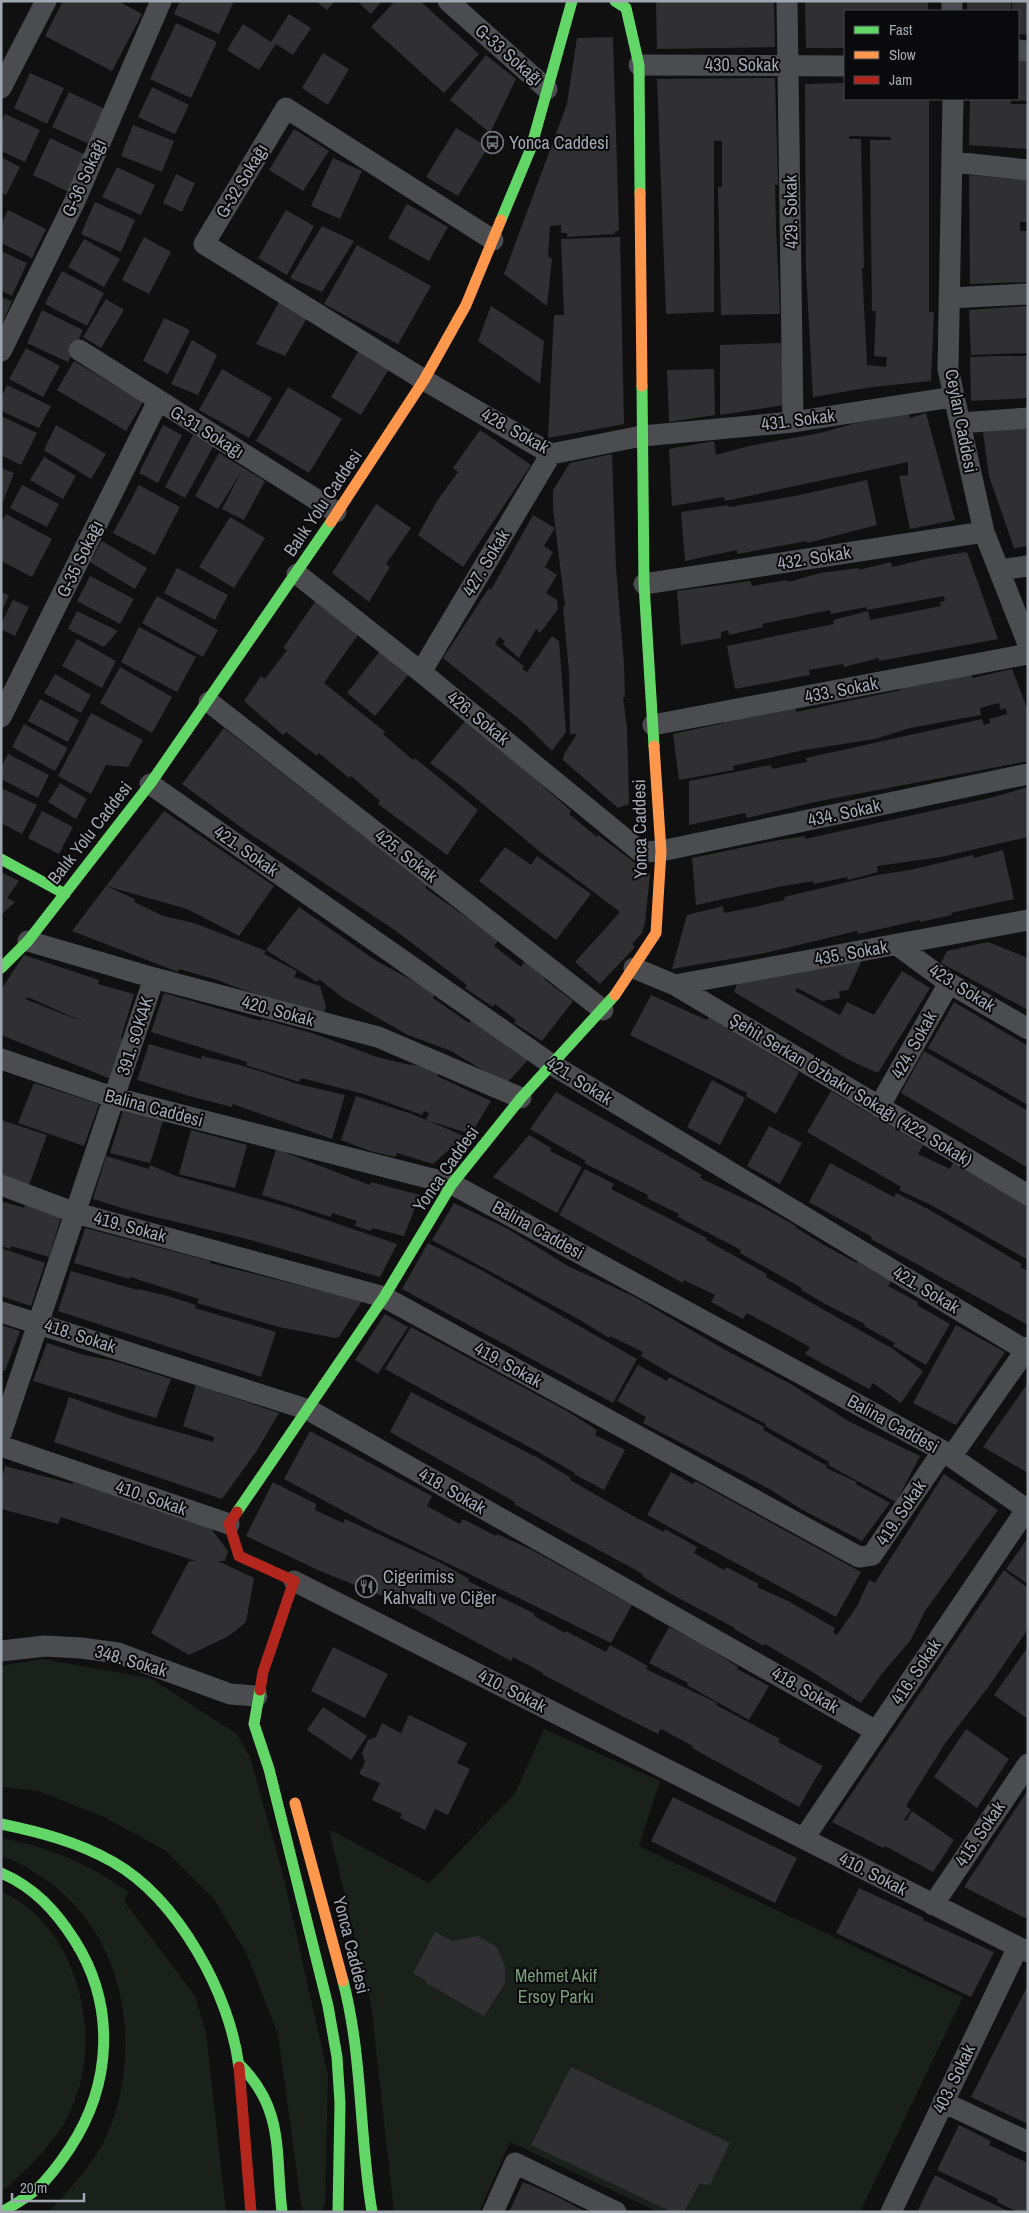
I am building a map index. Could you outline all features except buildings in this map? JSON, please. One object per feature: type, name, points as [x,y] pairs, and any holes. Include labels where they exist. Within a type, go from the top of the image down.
[{"type":"main road","name":"Balık Yolu Caddesi","points":[[1,968],[28,941],[65,894],[150,784],[209,702],[297,574],[424,380],[466,305],[531,148],[572,1]]},
{"type":"main road","name":"Yonca Caddesi","points":[[229,1524],[309,1410],[384,1297],[452,1184],[521,1098],[603,1010],[634,968],[656,933],[661,851],[644,584],[638,65],[626,8],[615,1]]},
{"type":"main road","points":[[1,860],[65,894]]},
{"type":"main road","name":"410. Sokak","points":[[229,1524],[238,1556],[294,1581]]},
{"type":"main road","points":[[294,1581],[263,1672],[254,1724],[269,1769],[328,2006],[337,2056],[340,2103],[338,2212]]},
{"type":"main road","points":[[258,1696],[266,1718]]},
{"type":"main road","name":"Yonca Caddesi","points":[[292,1791],[347,1997],[357,2058],[364,2165],[372,2212]]},
{"type":"main road","points":[[1,1824],[38,1831],[69,1842],[116,1863],[146,1886],[180,1927],[205,1965],[224,2005],[239,2064],[251,2212]]},
{"type":"main road","points":[[1,1873],[14,1878],[41,1897],[78,1943],[97,1982],[104,2028],[105,2054],[96,2103],[76,2142],[55,2169],[32,2193],[2,2212]]},
{"type":"main road","points":[[239,2064],[259,2085],[269,2108],[279,2155],[282,2212]]},
{"type":"main road","points":[[360,2212],[364,2165]]},
{"type":"street","points":[[1,88],[46,1]]},
{"type":"street","name":"G-36 Sokağı","points":[[1,351],[74,202],[161,1]]},
{"type":"street","name":"G-33 Sokağı","points":[[448,1],[548,88]]},
{"type":"street","name":"429. Sokak","points":[[786,1],[789,65],[793,422]]},
{"type":"street","name":"430. Sokak","points":[[638,65],[844,66]]},
{"type":"street","name":"Ceylan Caddesi","points":[[953,100],[948,370],[984,532],[1028,644]]},
{"type":"street","name":"G-32 Sokağı","points":[[424,380],[204,244],[286,108],[493,240]]},
{"type":"street","points":[[953,162],[1028,170]]},
{"type":"street","points":[[949,298],[1028,294]]},
{"type":"street","name":"G-31 Sokağı","points":[[79,350],[336,512]]},
{"type":"street","name":"428. Sokak","points":[[424,380],[552,454],[642,436]]},
{"type":"street","name":"431. Sokak","points":[[642,436],[793,422],[953,397]]},
{"type":"street","name":"G-35 Sokağı","points":[[1,717],[158,401]]},
{"type":"street","points":[[960,423],[1028,418]]},
{"type":"street","name":"427. Sokak","points":[[421,672],[552,454]]},
{"type":"street","name":"432. Sokak","points":[[644,584],[984,532]]},
{"type":"street","points":[[999,570],[1028,566]]},
{"type":"street","name":"426. Sokak","points":[[297,574],[421,672],[641,852],[661,851]]},
{"type":"street","name":"433. Sokak","points":[[653,725],[1028,654]]},
{"type":"street","name":"425. Sokak","points":[[209,702],[603,1010]]},
{"type":"street","name":"434. Sokak","points":[[661,851],[1028,774]]},
{"type":"street","name":"421. Sokak","points":[[150,784],[551,1064],[1027,1349]]},
{"type":"street","name":"435. Sokak","points":[[675,985],[1028,920]]},
{"type":"street","name":"420. Sokak","points":[[28,941],[154,978],[378,1037],[521,1098]]},
{"type":"street","name":"423. Sokak","points":[[898,945],[949,983],[1028,1029]]},
{"type":"street","name":"Şehit Serkan Özbakır Sokağı (422. Sokak)","points":[[634,968],[675,985],[1028,1195]]},
{"type":"street","name":"391. sOKAK","points":[[1,1434],[154,978]]},
{"type":"street","name":"424. Sokak","points":[[878,1107],[949,983]]},
{"type":"street","name":"Balina Caddesi","points":[[1,1059],[114,1098],[452,1184],[947,1454],[1027,1509]]},
{"type":"street","name":"419. Sokak","points":[[1,1185],[76,1213],[384,1297],[859,1557],[872,1556],[947,1454]]},
{"type":"street","name":"418. Sokak","points":[[1,1312],[309,1410],[876,1731]]},
{"type":"street","points":[[947,1454],[1027,1349]]},
{"type":"street","name":"410. Sokak","points":[[1,1446],[229,1524]]},
{"type":"street","name":"416. Sokak","points":[[804,1838],[1027,1509]]},
{"type":"street","name":"410. Sokak","points":[[294,1581],[1023,1949]]},
{"type":"street","name":"348. Sokak","points":[[1,1650],[45,1646],[118,1653],[230,1694],[258,1696]]},
{"type":"street","name":"415. Sokak","points":[[933,1905],[1028,1764]]},
{"type":"street","name":"403. Sokak","points":[[891,2212],[943,2102],[1023,1949]]},
{"type":"street","points":[[943,2102],[1028,2142]]},
{"type":"street","points":[[493,2212],[515,2163],[616,2212]]},
{"type":"green space","points":[[42,1659],[150,1678],[237,1734],[250,1757],[283,1875],[328,2075],[325,2205],[320,2212],[304,2212],[301,2203],[278,2035],[247,1954],[214,1899],[166,1851],[104,1817],[38,1791],[1,1787],[1,1666]]},
{"type":"green space","name":"Mehmet Akif Ersoy Parkı","points":[[544,1729],[660,1781],[639,1846],[963,1997],[860,2212],[658,2212],[510,2142],[479,2212],[394,2212],[371,2004],[329,1829],[429,1883],[515,1793]]},
{"type":"green space","points":[[1,1838],[37,1847],[68,1858],[98,1872],[129,1892],[124,1901],[195,1996],[206,2032],[226,2212],[49,2212],[88,2166],[106,2137],[118,2102],[124,2066],[125,2029],[120,1993],[108,1958],[91,1926],[68,1898],[29,1869],[1,1856]]},
{"type":"green space","points":[[1,1891],[28,1907],[49,1929],[66,1956],[78,1986],[84,2018],[85,2050],[81,2081],[71,2110],[59,2132],[52,2142],[9,2186],[1,2190]]},
{"type":"traffic: fast","points":[[501,220],[531,148],[572,1]]},
{"type":"traffic: fast","points":[[615,1],[626,8],[639,65],[640,193]]},
{"type":"traffic: fast","points":[[642,386],[644,584],[654,746]]},
{"type":"traffic: fast","points":[[1,968],[28,941],[150,784],[331,522]]},
{"type":"traffic: fast","points":[[1,859],[65,894]]},
{"type":"traffic: fast","points":[[237,1512],[384,1297],[452,1184],[521,1098],[615,995]]},
{"type":"traffic: fast","points":[[260,1690],[254,1724],[269,1769],[328,2006],[337,2057],[340,2103],[338,2212]]},
{"type":"traffic: fast","points":[[1,1824],[58,1838],[100,1855],[137,1878],[159,1899],[197,1951],[212,1980],[225,2009],[234,2039],[239,2067]]},
{"type":"traffic: fast","points":[[1,1873],[24,1885],[43,1901],[75,1941],[88,1966],[97,1992],[103,2018],[104,2045],[101,2072],[94,2098],[84,2123],[70,2148],[55,2170],[37,2189],[2,2212]]},
{"type":"traffic: fast","points":[[343,1981],[358,2067],[372,2212]]},
{"type":"traffic: fast","points":[[239,2064],[254,2081],[271,2115],[275,2133],[282,2212]]},
{"type":"traffic: slow","points":[[640,193],[642,386]]},
{"type":"traffic: slow","points":[[331,522],[424,380],[466,305],[501,220]]},
{"type":"traffic: slow","points":[[615,995],[656,933],[661,851],[654,746]]},
{"type":"traffic: slow","points":[[295,1803],[343,1981]]},
{"type":"traffic: jam","points":[[237,1512],[229,1524],[239,1556],[294,1581],[263,1672],[260,1690]]},
{"type":"traffic: jam","points":[[239,2067],[251,2212]]},
{"type":"place","name":"Yonca Caddesi","points":[[493,143]]},
{"type":"place","name":"Cigerimiss Kahvaltı ve Ciğer","points":[[367,1587]]}]
